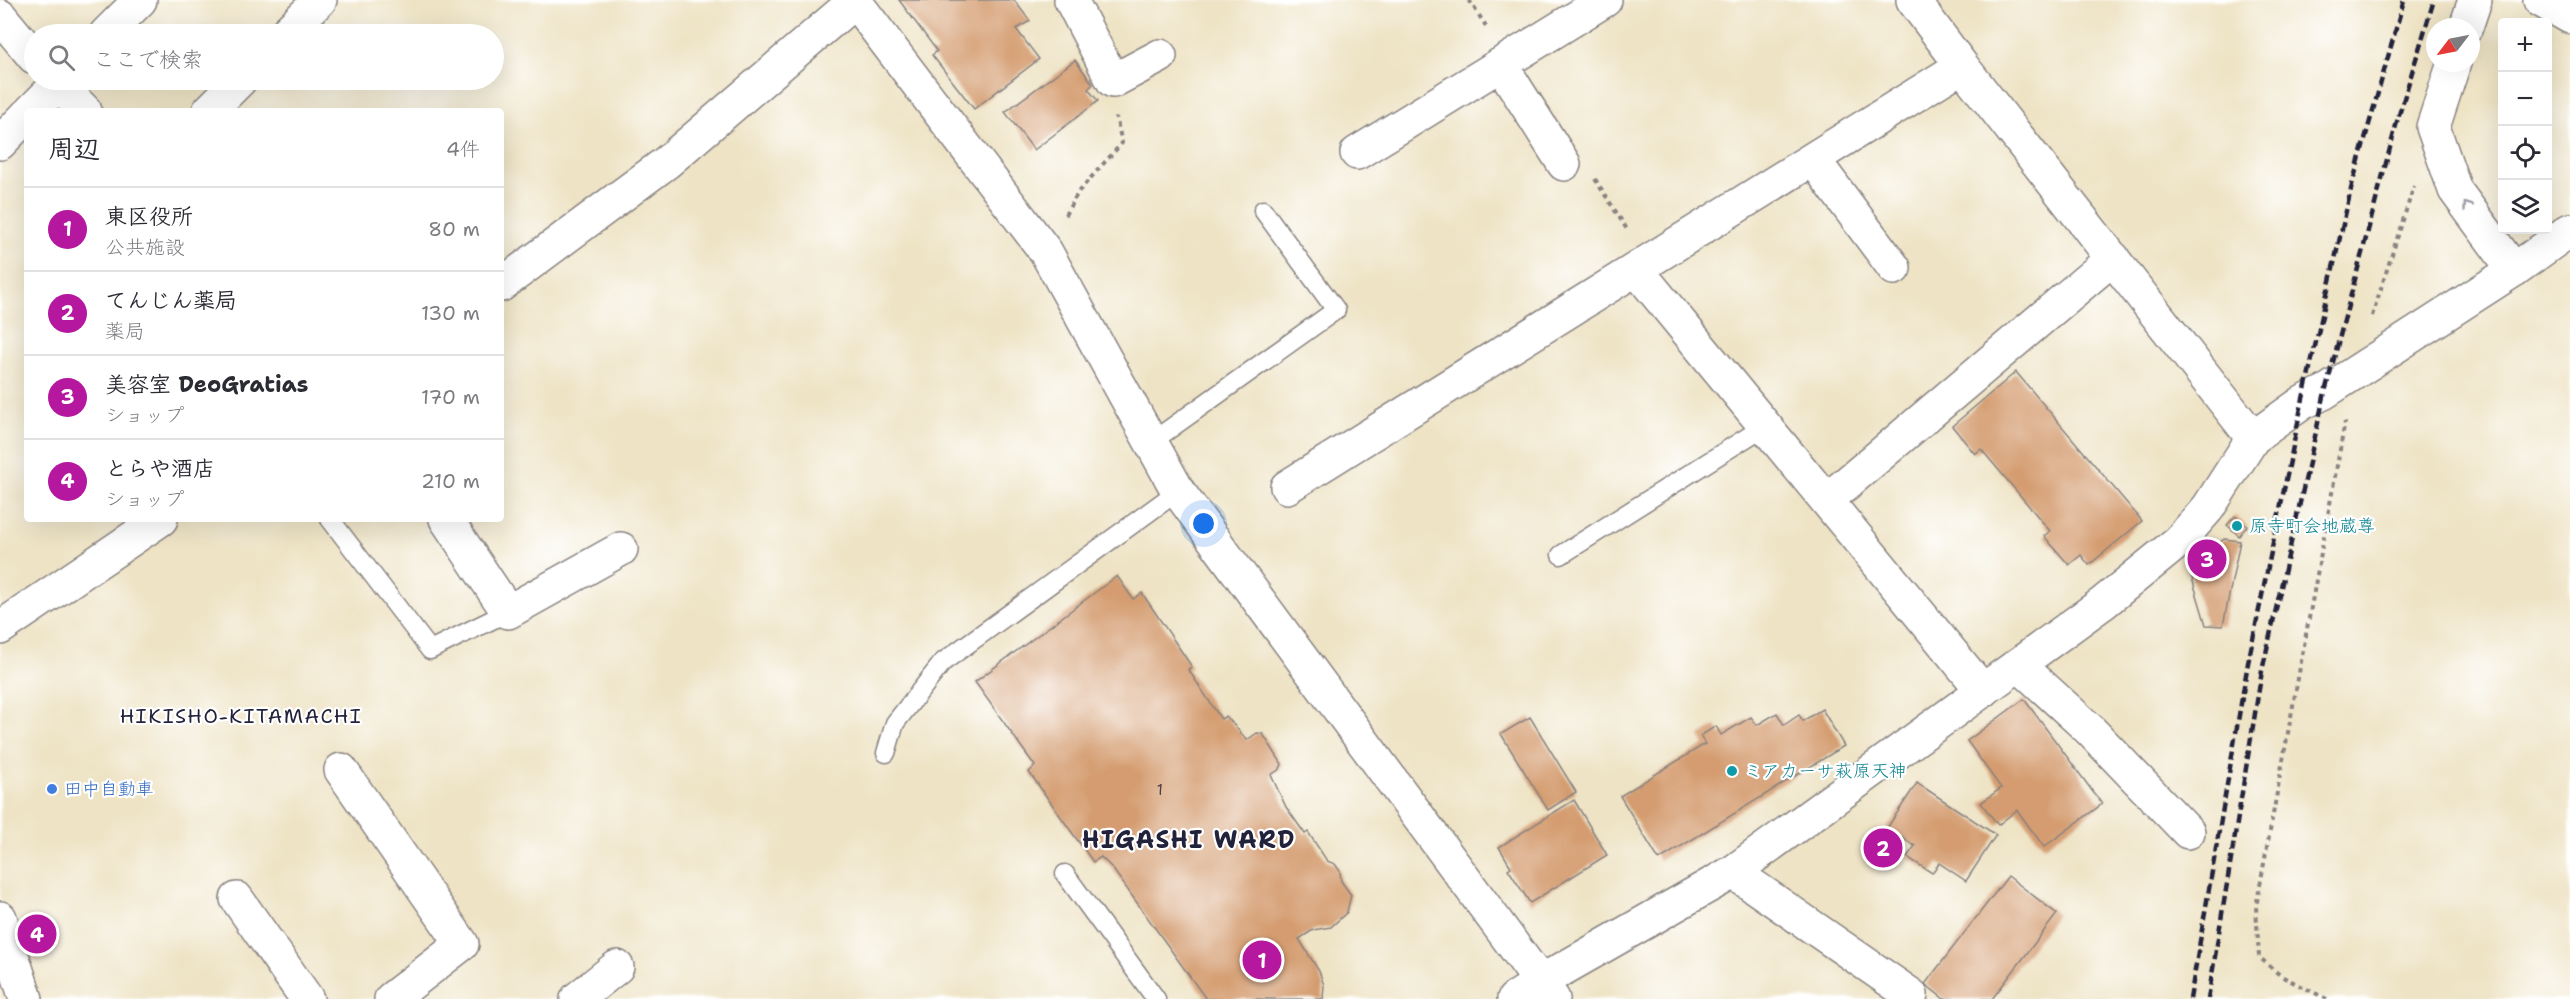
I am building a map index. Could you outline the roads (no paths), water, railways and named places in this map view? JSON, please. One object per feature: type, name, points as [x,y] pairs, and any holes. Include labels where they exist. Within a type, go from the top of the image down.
[{"type":"street","points":[[116,24],[140,0]]},
{"type":"street","points":[[295,24],[320,0]]},
{"type":"street","points":[[504,283],[667,162],[855,0],[1046,252],[1178,490],[1535,993],[1733,872],[2019,665],[2103,603],[2179,541],[2208,508],[2253,438],[2302,403],[2325,392],[2514,270],[2570,230]]},
{"type":"street","points":[[1071,0],[1113,81],[1160,56]]},
{"type":"street","points":[[1357,153],[1605,0]]},
{"type":"street","points":[[1913,0],[2253,438]]},
{"type":"street","points":[[2469,18],[2475,0]]},
{"type":"street","points":[[2540,0],[2570,17]]},
{"type":"street","points":[[0,16],[24,45]]},
{"type":"street","points":[[1501,65],[1564,164]]},
{"type":"street","points":[[1287,487],[1962,66]]},
{"type":"street","points":[[2451,72],[2433,127],[2455,190],[2514,270]]},
{"type":"street","points":[[34,108],[50,90]]},
{"type":"street","points":[[66,90],[82,108]]},
{"type":"street","points":[[212,108],[230,90]]},
{"type":"street","points":[[0,143],[24,118]]},
{"type":"street","points":[[1813,159],[1894,268]]},
{"type":"street","points":[[1827,500],[2113,258]]},
{"type":"street","points":[[1642,266],[1765,426],[1983,691]]},
{"type":"street","points":[[0,628],[127,529],[151,522]]},
{"type":"street","points":[[448,522],[508,612],[621,549]]},
{"type":"street","points":[[2019,665],[2089,729],[2188,832]]},
{"type":"street","points":[[341,770],[462,944],[391,999]]},
{"type":"street","points":[[1733,872],[1911,995]]},
{"type":"street","points":[[237,900],[307,999]]},
{"type":"street","points":[[0,918],[26,999]]},
{"type":"street","points":[[577,999],[617,968]]},
{"type":"lane","points":[[1150,443],[1336,310],[1263,210]]},
{"type":"lane","points":[[1561,555],[1765,426]]},
{"type":"lane","points":[[886,753],[896,723],[944,662],[1178,490]]},
{"type":"lane","points":[[332,522],[430,650],[508,612]]},
{"type":"lane","points":[[1065,874],[1156,999]]},
{"type":"railway","points":[[2190,999],[2248,663],[2302,403],[2352,185],[2404,0]]},
{"type":"railway","points":[[2208,999],[2262,671],[2325,392],[2398,118],[2434,0]]},
{"type":"place","name":"原寺町会地蔵尊","points":[[2237,526]]},
{"type":"place","name":"美容室 DeoGratias","points":[[2207,559]]},
{"type":"place","name":"ミアカーサ萩原天神","points":[[1732,771]]},
{"type":"place","name":"田中自動車","points":[[52,789]]},
{"type":"place","name":"てんじん薬局","points":[[1883,848]]},
{"type":"place","name":"とらや酒店","points":[[37,934]]},
{"type":"place","name":"東区役所","points":[[1262,960]]},
{"type":"district","name":"HIKISHO-KITAMACHI","points":[[241,716]]},
{"type":"district","name":"HIGASHI WARD","points":[[1189,840]]}]
